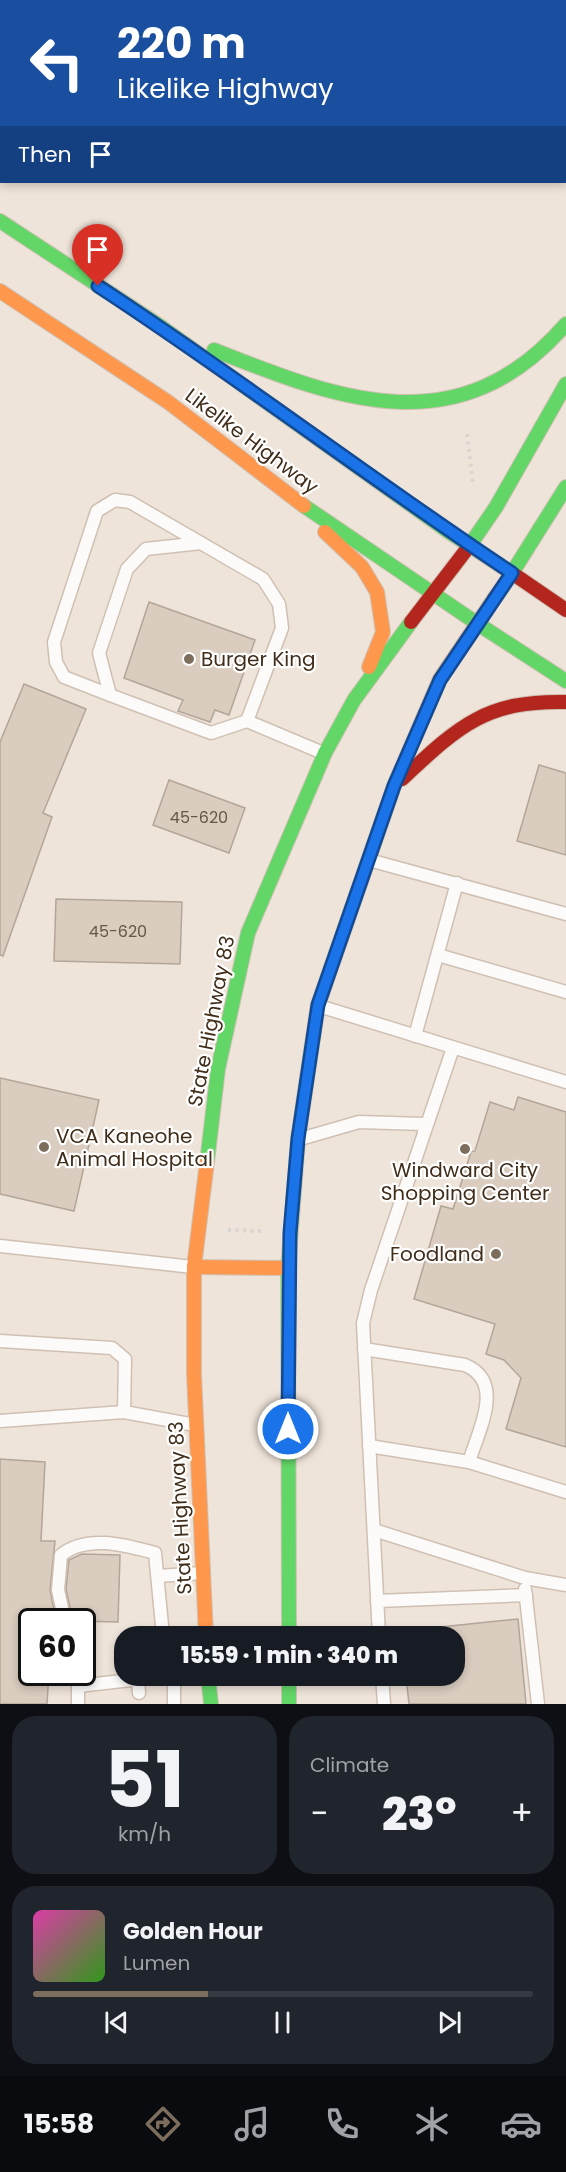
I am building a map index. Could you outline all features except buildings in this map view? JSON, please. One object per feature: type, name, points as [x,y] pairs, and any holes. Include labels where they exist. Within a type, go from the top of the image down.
[{"type":"main road","name":"Likelike Highway","points":[[0,221],[169,332],[470,545],[566,610]]},
{"type":"main road","name":"Likelike Highway","points":[[0,291],[168,402],[280,490],[566,681]]},
{"type":"main road","points":[[169,332],[284,377],[342,395],[394,403],[463,396],[515,370],[542,350],[566,324]]},
{"type":"main road","name":"State Highway 83","points":[[206,1626],[196,1425],[194,1267],[218,1069],[248,933],[325,753],[354,700],[496,507],[566,384]]},
{"type":"main road","points":[[289,1626],[288,1268],[298,1139],[318,1005],[394,786],[440,680],[566,487]]},
{"type":"main road","points":[[280,490],[362,567],[377,592],[383,632],[354,700]]},
{"type":"main road","points":[[394,786],[448,736],[479,715],[520,702],[566,702]]},
{"type":"main road","points":[[194,1267],[288,1268]]},
{"type":"main road","points":[[209,1686],[212,1704]]},
{"type":"main road","points":[[289,1686],[289,1704]]},
{"type":"lane","points":[[247,721],[282,628],[279,604],[263,579],[130,502],[115,500],[97,511],[54,642],[56,662],[64,677],[211,732],[247,721],[325,753]]},
{"type":"lane","points":[[110,695],[99,653],[127,569],[146,549],[201,543]]},
{"type":"lane","points":[[368,860],[566,914]]},
{"type":"lane","points":[[415,1036],[457,883]]},
{"type":"lane","points":[[438,955],[566,992]]},
{"type":"lane","points":[[318,1005],[566,1082]]},
{"type":"lane","points":[[378,1626],[364,1349],[365,1310],[453,1048]]},
{"type":"lane","points":[[298,1139],[359,1122],[424,1124],[423,1137]]},
{"type":"lane","points":[[0,1246],[194,1267]]},
{"type":"lane","points":[[0,1341],[112,1348],[125,1359],[124,1412]]},
{"type":"lane","points":[[364,1349],[465,1365],[478,1372],[486,1385],[488,1400],[469,1462]]},
{"type":"lane","points":[[0,1421],[124,1412],[196,1425]]},
{"type":"lane","points":[[369,1446],[469,1462],[566,1492]]},
{"type":"lane","points":[[374,1530],[525,1578],[566,1585]]},
{"type":"lane","points":[[62,1608],[58,1590],[61,1555],[72,1546],[116,1543],[155,1553],[161,1626]]},
{"type":"lane","points":[[158,1576],[203,1572]]},
{"type":"lane","points":[[525,1578],[538,1704]]},
{"type":"lane","points":[[377,1601],[526,1595]]},
{"type":"lane","points":[[96,1684],[114,1682]]},
{"type":"lane","points":[[78,1686],[78,1704]]},
{"type":"lane","points":[[138,1686],[139,1693]]},
{"type":"lane","points":[[174,1686],[174,1704]]},
{"type":"lane","points":[[383,1686],[384,1704]]},
{"type":"path","points":[[467,434],[474,493]]},
{"type":"path","points":[[227,1230],[268,1231]]},
{"type":"traffic: fast","points":[[0,221],[157,324],[449,532],[512,573]]},
{"type":"traffic: fast","points":[[214,350],[308,385],[354,396],[398,402],[442,399],[484,387],[526,362],[566,324]]},
{"type":"traffic: fast","points":[[470,545],[496,507],[566,384]]},
{"type":"traffic: fast","points":[[512,573],[566,487]]},
{"type":"traffic: fast","points":[[304,506],[478,624]]},
{"type":"traffic: fast","points":[[207,1162],[218,1069],[248,933],[325,753],[354,700],[411,622]]},
{"type":"traffic: fast","points":[[478,624],[566,681]]},
{"type":"traffic: fast","points":[[289,1626],[288,1268],[298,1139],[313,1038]]},
{"type":"traffic: fast","points":[[209,1686],[211,1704]]},
{"type":"traffic: fast","points":[[289,1686],[289,1704]]},
{"type":"traffic: slow","points":[[0,291],[168,402],[304,506]]},
{"type":"traffic: slow","points":[[325,532],[362,567],[377,592],[383,632],[369,667]]},
{"type":"traffic: slow","points":[[313,1038],[318,1005],[394,786],[440,679],[494,599]]},
{"type":"traffic: slow","points":[[206,1626],[194,1374],[194,1267],[207,1162]]},
{"type":"traffic: slow","points":[[194,1267],[288,1268]]},
{"type":"traffic: jam","points":[[411,622],[470,545]]},
{"type":"traffic: jam","points":[[494,599],[512,573],[566,610]]},
{"type":"traffic: jam","points":[[402,779],[457,731],[475,720],[514,706],[566,702]]},
{"type":"place","name":"Burger King","points":[[189,659]]},
{"type":"place","name":"VCA Kaneohe Animal Hospital","points":[[44,1147]]},
{"type":"place","name":"Windward City Shopping Center","points":[[465,1149]]},
{"type":"place","name":"Foodland","points":[[496,1254]]},
{"type":"route","points":[[98,286],[169,332],[448,532],[512,573],[440,680],[394,786],[318,1005],[298,1139],[290,1233],[288,1429]]}]
